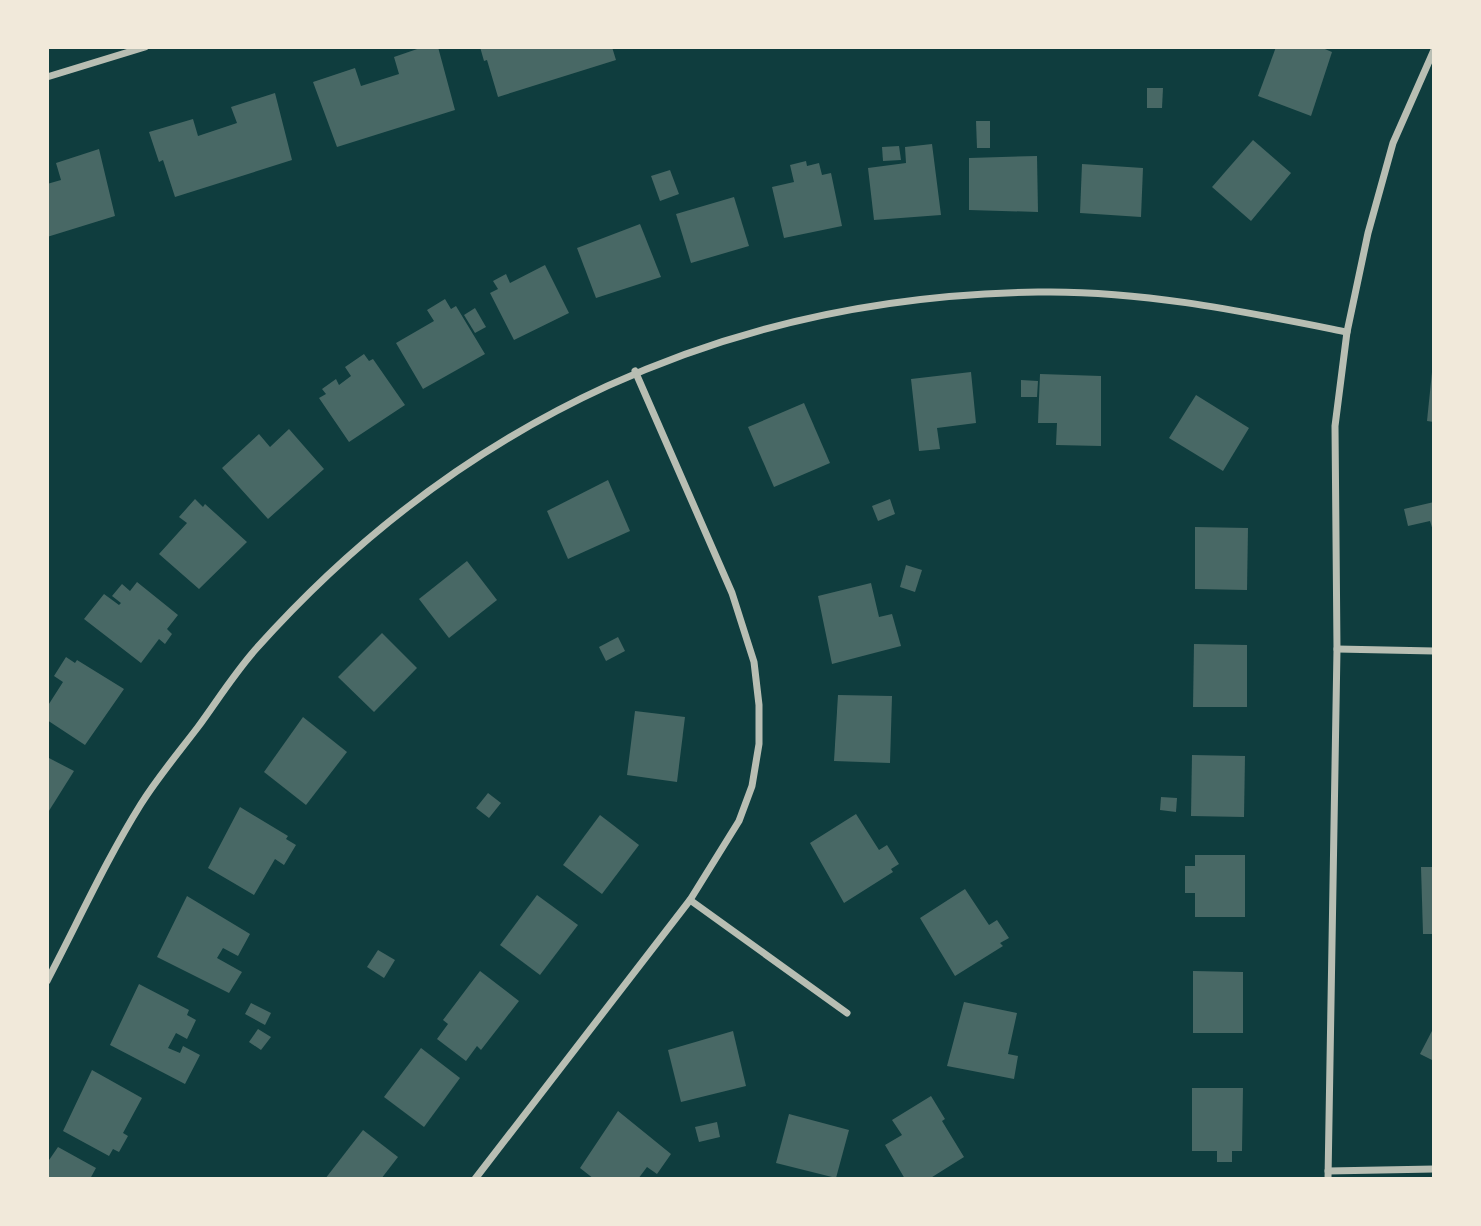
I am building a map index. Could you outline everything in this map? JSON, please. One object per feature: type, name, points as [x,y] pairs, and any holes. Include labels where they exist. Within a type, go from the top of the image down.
[{"type":"street","points":[[47,77],[145,47]]},
{"type":"street","points":[[1434,50],[1393,143],[1368,233],[1347,332],[1335,426],[1337,649],[1328,1175],[1434,1169]]},
{"type":"street","points":[[47,981],[141,804],[253,653],[315,588],[394,517],[470,461],[555,412],[635,371],[783,322],[871,306],[1028,292],[1127,297],[1202,306],[1347,332]]},
{"type":"street","points":[[475,1179],[690,901],[739,821],[752,786],[760,744],[760,705],[754,662],[732,593],[635,371]]},
{"type":"street","points":[[1337,649],[1434,651]]},
{"type":"street","points":[[690,901],[847,1013]]},
{"type":"building","points":[[423,47],[438,47],[455,110],[337,147],[313,82],[355,68],[361,86],[399,74],[394,57]]},
{"type":"building","points":[[480,47],[612,47],[616,60],[498,97],[487,60],[484,61]]},
{"type":"building","points":[[1276,47],[1320,47],[1332,52],[1311,116],[1258,96]]},
{"type":"building","points":[[1147,88],[1163,88],[1162,108],[1147,108]]},
{"type":"building","points":[[275,93],[292,160],[175,197],[163,160],[159,162],[149,132],[193,119],[198,136],[237,123],[231,107]]},
{"type":"building","points":[[976,121],[990,121],[990,148],[977,148]]},
{"type":"building","points":[[1253,140],[1291,173],[1251,221],[1212,187]]},
{"type":"building","points":[[932,144],[941,215],[874,220],[868,168],[906,163],[905,147]]},
{"type":"building","points":[[899,146],[901,160],[883,161],[882,147]]},
{"type":"building","points":[[99,149],[115,216],[47,237],[47,184],[61,180],[56,163]]},
{"type":"building","points":[[1037,156],[1038,212],[969,210],[969,158]]},
{"type":"building","points":[[806,161],[807,166],[819,163],[822,175],[831,173],[842,226],[784,238],[772,187],[794,182],[790,165]]},
{"type":"building","points":[[1082,164],[1143,168],[1141,217],[1080,213]]},
{"type":"building","points":[[670,170],[679,194],[660,201],[651,176]]},
{"type":"building","points":[[734,197],[749,246],[691,263],[676,214]]},
{"type":"building","points":[[640,224],[661,277],[596,298],[577,248]]},
{"type":"building","points":[[545,265],[569,313],[514,340],[490,293],[498,289],[493,281],[506,274],[510,283]]},
{"type":"building","points":[[445,299],[451,309],[456,306],[485,354],[423,389],[396,343],[434,321],[427,310]]},
{"type":"building","points":[[475,308],[486,327],[475,333],[464,315]]},
{"type":"building","points":[[364,354],[369,361],[373,359],[405,405],[349,442],[319,398],[326,394],[322,389],[336,379],[339,385],[351,376],[345,367]]},
{"type":"building","points":[[971,372],[976,423],[937,428],[940,449],[919,451],[911,379]]},
{"type":"building","points":[[1434,372],[1434,422],[1427,421]]},
{"type":"building","points":[[1040,374],[1101,376],[1101,446],[1056,445],[1057,423],[1038,423]]},
{"type":"building","points":[[1021,380],[1038,381],[1037,397],[1021,397]]},
{"type":"building","points":[[1196,395],[1249,428],[1223,471],[1169,438]]},
{"type":"building","points":[[804,403],[830,463],[774,487],[748,427]]},
{"type":"building","points":[[289,429],[324,469],[268,519],[222,468],[259,434],[270,447]]},
{"type":"building","points":[[608,480],[630,531],[568,559],[547,511]]},
{"type":"building","points":[[195,499],[203,507],[205,504],[247,542],[199,589],[159,554],[187,523],[179,517]]},
{"type":"building","points":[[890,499],[895,514],[878,521],[872,506]]},
{"type":"building","points":[[1434,502],[1434,534],[1430,521],[1408,526],[1404,509]]},
{"type":"building","points":[[1195,527],[1248,528],[1247,590],[1195,589]]},
{"type":"building","points":[[467,561],[497,600],[449,638],[419,599]]},
{"type":"building","points":[[906,565],[922,570],[915,592],[900,587]]},
{"type":"building","points":[[137,582],[178,615],[167,629],[172,634],[165,644],[159,639],[141,663],[84,619],[104,594],[119,605],[121,603],[112,596],[122,584],[130,591]]},
{"type":"building","points":[[871,583],[879,617],[892,614],[901,646],[832,664],[818,596]]},
{"type":"building","points":[[382,633],[417,668],[374,712],[338,677]]},
{"type":"building","points":[[618,637],[625,651],[606,661],[599,647]]},
{"type":"building","points":[[1194,644],[1247,645],[1247,707],[1193,707]]},
{"type":"building","points":[[66,657],[75,663],[77,660],[124,689],[85,745],[47,720],[47,707],[63,682],[54,676]]},
{"type":"building","points":[[838,695],[892,696],[890,763],[834,761]]},
{"type":"building","points":[[635,711],[685,717],[677,782],[627,775]]},
{"type":"building","points":[[303,717],[347,752],[306,805],[264,772]]},
{"type":"building","points":[[1192,755],[1245,756],[1244,817],[1191,816]]},
{"type":"building","points":[[47,757],[74,771],[47,814]]},
{"type":"building","points":[[488,793],[501,803],[489,818],[476,808]]},
{"type":"building","points":[[1161,797],[1177,798],[1176,812],[1160,810]]},
{"type":"building","points":[[240,807],[288,836],[286,839],[296,845],[284,865],[275,859],[254,895],[208,868]]},
{"type":"building","points":[[856,814],[879,850],[887,845],[899,864],[891,869],[893,872],[844,903],[810,843]]},
{"type":"building","points":[[600,815],[639,845],[602,894],[563,865]]},
{"type":"building","points":[[1195,855],[1245,855],[1245,917],[1195,917],[1195,893],[1185,893],[1185,866],[1195,866]]},
{"type":"building","points":[[1421,867],[1434,867],[1434,934],[1423,934]]},
{"type":"building","points":[[965,889],[989,925],[997,920],[1009,938],[1000,943],[1003,946],[955,976],[920,918]]},
{"type":"building","points":[[537,895],[578,925],[540,975],[500,945]]},
{"type":"building","points":[[187,896],[250,934],[238,956],[223,948],[217,958],[242,972],[229,993],[157,957]]},
{"type":"building","points":[[378,950],[395,960],[384,978],[367,967]]},
{"type":"building","points":[[480,971],[519,1001],[481,1050],[477,1046],[466,1061],[437,1039],[448,1024],[443,1020]]},
{"type":"building","points":[[1193,971],[1243,972],[1243,1033],[1193,1033]]},
{"type":"building","points":[[139,984],[189,1010],[187,1015],[196,1020],[187,1039],[176,1033],[168,1048],[180,1053],[183,1046],[200,1055],[185,1084],[110,1045]]},
{"type":"building","points":[[964,1002],[1017,1013],[1008,1054],[1018,1056],[1014,1079],[947,1066]]},
{"type":"building","points":[[251,1003],[271,1013],[265,1025],[245,1014]]},
{"type":"building","points":[[1434,1027],[1434,1061],[1420,1054]]},
{"type":"building","points":[[258,1029],[271,1037],[261,1050],[249,1042]]},
{"type":"building","points":[[733,1031],[746,1086],[681,1102],[668,1050]]},
{"type":"building","points":[[421,1048],[460,1078],[424,1127],[384,1097]]},
{"type":"building","points":[[92,1070],[142,1098],[123,1133],[128,1136],[119,1152],[113,1149],[109,1156],[63,1131]]},
{"type":"building","points":[[1192,1088],[1243,1088],[1242,1151],[1232,1151],[1232,1162],[1217,1162],[1217,1151],[1192,1151]]},
{"type":"building","points":[[931,1096],[945,1119],[942,1121],[964,1157],[929,1179],[905,1179],[885,1145],[902,1135],[892,1120]]},
{"type":"building","points":[[618,1111],[671,1154],[657,1174],[647,1167],[638,1179],[594,1179],[580,1168]]},
{"type":"building","points":[[789,1114],[849,1130],[836,1178],[776,1163]]},
{"type":"building","points":[[717,1122],[720,1137],[699,1142],[695,1127]]},
{"type":"building","points":[[363,1130],[398,1157],[381,1179],[325,1179]]},
{"type":"building","points":[[58,1147],[96,1168],[90,1179],[47,1179],[47,1163]]}]
